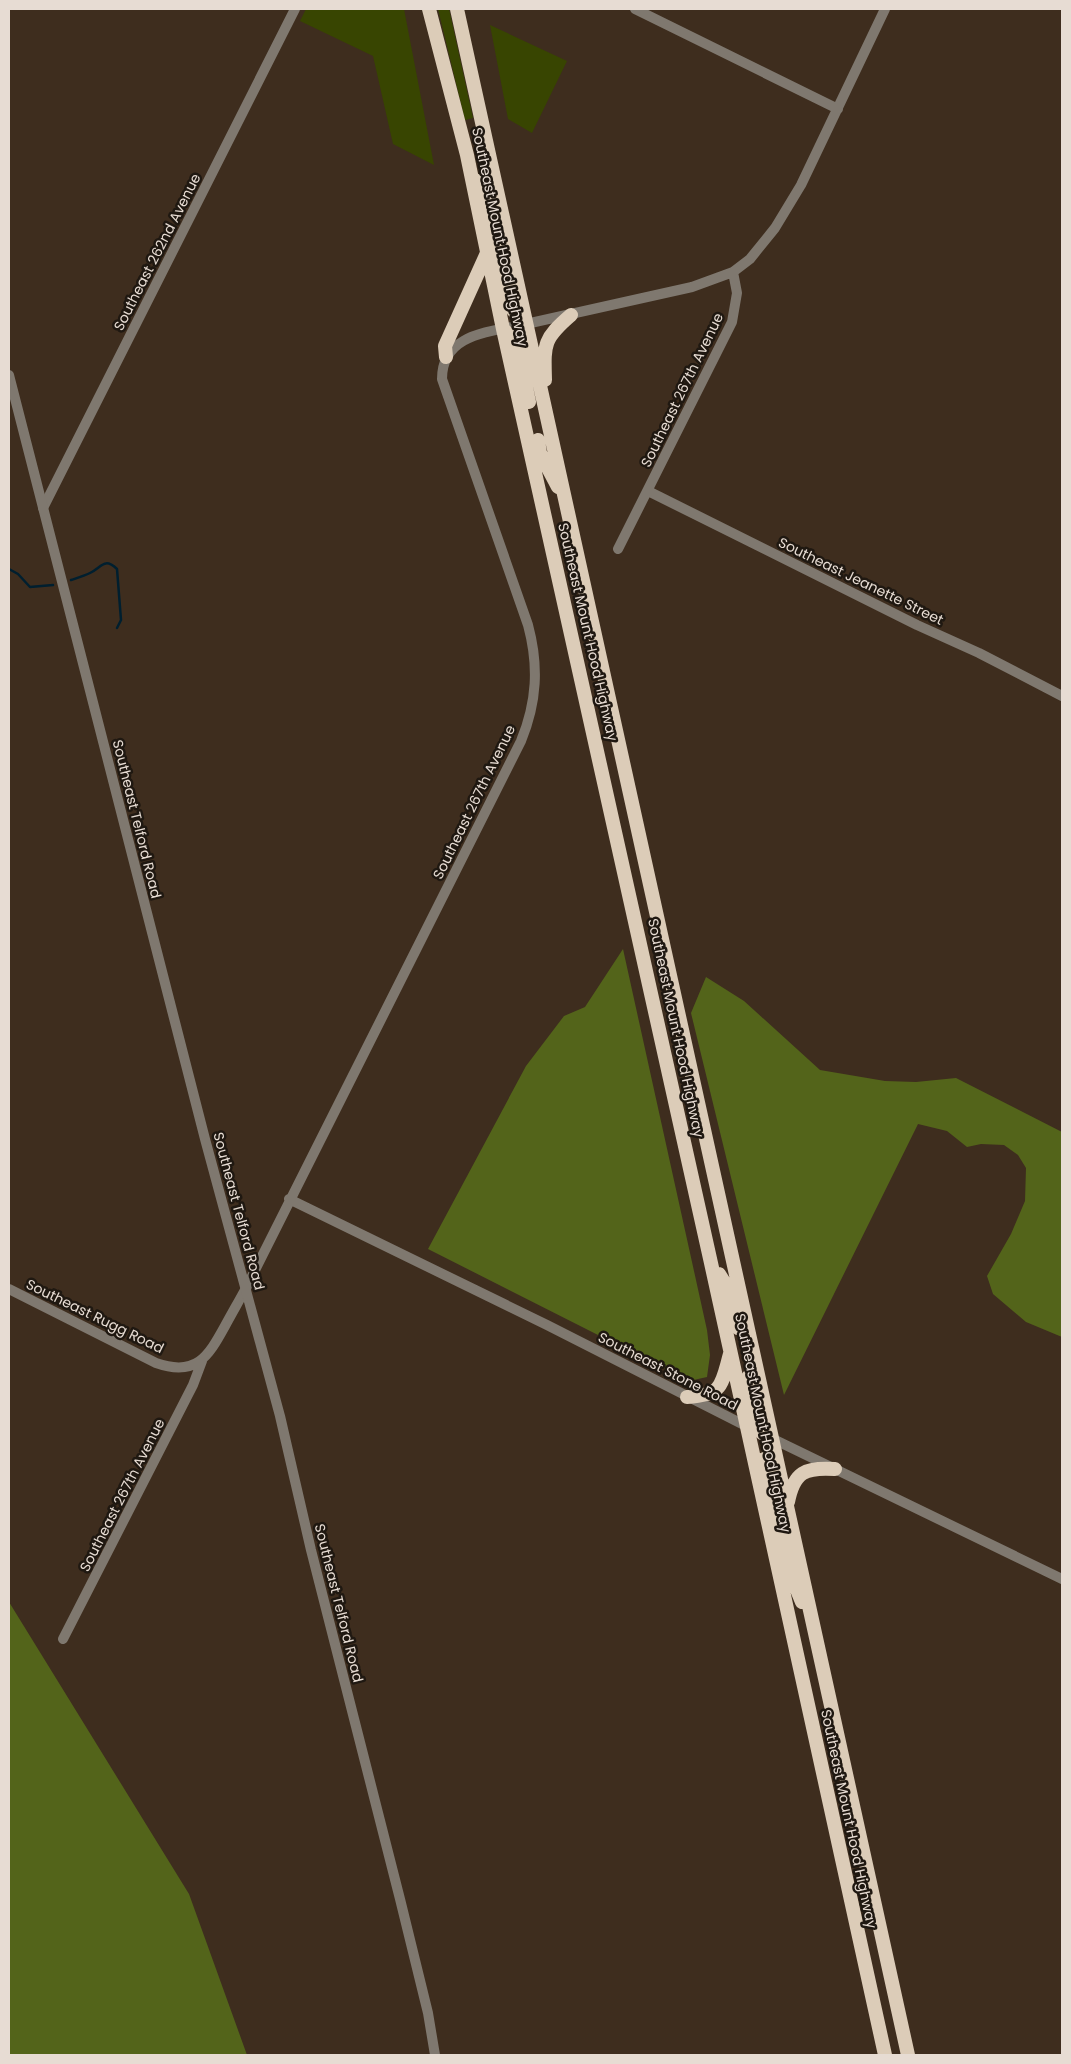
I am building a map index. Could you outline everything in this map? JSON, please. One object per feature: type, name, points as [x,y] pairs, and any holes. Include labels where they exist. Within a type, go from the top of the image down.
[{"type":"highway","name":"Southeast Mount Hood Highway","points":[[429,9],[467,155],[503,329],[730,1351],[787,1506],[908,2055]]},
{"type":"highway","name":"Southeast Mount Hood Highway","points":[[457,9],[566,503],[760,1433],[885,2055]]},
{"type":"highway","points":[[467,155],[491,208],[513,310],[526,324]]},
{"type":"highway","points":[[446,357],[445,346],[488,252]]},
{"type":"highway","points":[[547,416],[544,364],[545,346],[553,331],[571,315]]},
{"type":"highway","points":[[503,329],[517,343],[540,453],[566,503]]},
{"type":"highway","points":[[711,1263],[724,1282],[736,1316],[788,1565],[799,1597],[812,1620]]},
{"type":"highway","points":[[687,1397],[707,1396],[718,1389],[724,1378],[730,1351]]},
{"type":"highway","points":[[787,1506],[791,1488],[800,1475],[812,1469],[835,1469]]},
{"type":"street","name":"Southeast 262nd Avenue","points":[[43,508],[296,9]]},
{"type":"street","points":[[635,9],[838,109]]},
{"type":"street","points":[[446,357],[453,348],[468,338],[692,287],[734,272],[763,245],[784,215],[838,109],[885,9]]},
{"type":"street","name":"Southeast 267th Avenue","points":[[618,549],[732,322],[737,293],[734,272]]},
{"type":"street","name":"Southeast 267th Avenue","points":[[246,1288],[289,1199],[518,747],[532,710],[536,677],[535,659],[529,630],[446,394],[442,379],[443,363],[446,357]]},
{"type":"street","name":"Southeast Telford Road","points":[[9,375],[205,1138],[280,1416],[311,1550],[428,2013],[435,2055]]},
{"type":"street","name":"Southeast Jeanette Street","points":[[648,490],[917,625],[979,653],[1062,696]]},
{"type":"street","name":"Southeast Stone Road","points":[[289,1199],[546,1325],[760,1433],[1062,1578]]},
{"type":"street","points":[[202,1361],[216,1342],[246,1288]]},
{"type":"street","name":"Southeast Rugg Road","points":[[9,1289],[156,1363],[175,1368],[184,1368],[202,1361]]},
{"type":"street","name":"Southeast 267th Avenue","points":[[63,1639],[194,1385],[202,1361]]},
{"type":"green space","points":[[306,9],[404,9],[434,165],[393,144],[373,56],[300,21]]},
{"type":"green space","points":[[438,9],[449,9],[473,118],[465,120]]},
{"type":"green space","points":[[490,25],[567,61],[532,133],[508,119]]},
{"type":"green space","points":[[623,949],[707,1330],[710,1355],[707,1377],[689,1381],[428,1249],[526,1066],[564,1016],[585,1007]]},
{"type":"green space","points":[[706,977],[744,1001],[820,1070],[885,1081],[916,1082],[956,1078],[1062,1132],[1062,1337],[1026,1322],[993,1294],[987,1276],[1011,1234],[1025,1201],[1026,1168],[1018,1155],[1004,1145],[981,1144],[967,1147],[947,1131],[918,1124],[784,1395],[691,1013]]},
{"type":"green space","points":[[9,1602],[189,1894],[247,2055],[9,2055]]},
{"type":"waterway","points":[[71,580],[90,573],[106,563],[113,565],[117,569],[121,620],[117,628]]},
{"type":"waterway","points":[[9,569],[18,574],[30,587],[53,585]]}]
